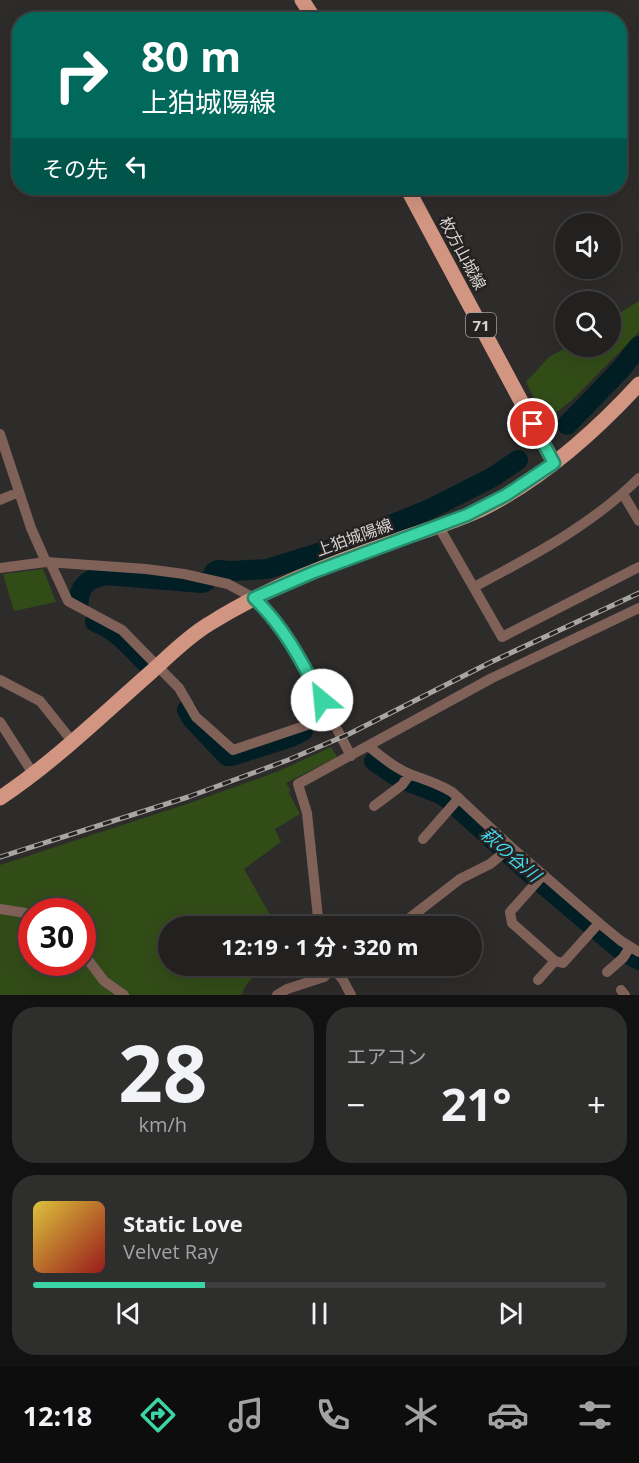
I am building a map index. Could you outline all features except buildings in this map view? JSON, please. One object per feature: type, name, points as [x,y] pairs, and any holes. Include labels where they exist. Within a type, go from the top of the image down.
[{"type":"main road","name":"枚方山城線","points":[[411,195],[554,463]]},
{"type":"main road","name":"上狛城陽線","points":[[0,798],[34,775],[206,625],[254,598],[314,572],[439,527],[481,509],[554,463],[596,429],[639,384]]},
{"type":"street","points":[[0,434],[31,528],[68,601],[122,630],[159,665],[179,688],[196,717],[233,750],[313,723],[332,719]]},
{"type":"street","points":[[474,587],[559,539],[623,494],[639,478]]},
{"type":"street","points":[[0,500],[20,492]]},
{"type":"street","points":[[623,494],[639,521]]},
{"type":"street","points":[[439,527],[502,637],[639,567]]},
{"type":"street","points":[[0,568],[48,562],[146,569],[184,574],[228,584],[254,598],[272,616],[292,643],[351,756]]},
{"type":"street","points":[[318,916],[307,813],[298,784],[492,678],[639,608]]},
{"type":"street","points":[[0,680],[40,701],[72,741]]},
{"type":"street","points":[[0,723],[34,775]]},
{"type":"street","points":[[368,746],[407,778],[440,785],[507,849],[596,926],[630,951],[607,972]]},
{"type":"street","points":[[374,806],[407,778]]},
{"type":"street","points":[[423,839],[456,802]]},
{"type":"street","points":[[412,916],[460,879],[490,864],[507,849]]},
{"type":"street","points":[[541,878],[510,912],[512,923],[555,962],[563,963],[596,926]]},
{"type":"street","points":[[0,909],[18,912]]},
{"type":"street","points":[[538,980],[555,962]]},
{"type":"street","points":[[96,970],[104,981],[124,995]]},
{"type":"street","points":[[277,995],[287,989],[326,976]]},
{"type":"street","points":[[340,976],[351,995]]},
{"type":"green space","points":[[639,301],[639,332],[621,350],[621,312]]},
{"type":"green space","points":[[555,354],[555,357],[614,357],[573,399],[546,421],[526,382],[549,357]]},
{"type":"green space","points":[[43,569],[56,602],[14,611],[3,574]]},
{"type":"green space","points":[[331,747],[337,757],[286,783],[300,814],[275,829],[281,842],[244,869],[271,916],[158,916],[158,976],[254,976],[241,995],[0,995],[0,865],[190,803],[279,771]]},
{"type":"waterway","name":"萩の谷川","points":[[567,425],[621,369],[639,346]]},
{"type":"waterway","name":"萩の谷川","points":[[214,572],[267,569],[331,549],[430,509],[493,477],[518,460]]},
{"type":"waterway","name":"萩の谷川","points":[[79,601],[81,590],[87,583],[106,575],[202,583],[206,581]]},
{"type":"waterway","name":"萩の谷川","points":[[95,622],[116,634],[145,662]]},
{"type":"waterway","name":"萩の谷川","points":[[187,710],[192,719],[227,756],[291,737],[303,731]]},
{"type":"waterway","name":"萩の谷川","points":[[374,761],[399,778],[447,798],[531,874],[622,951],[639,960]]},
{"type":"railway","points":[[0,857],[188,797],[288,760],[349,734],[489,663],[639,593]]},
{"type":"route","points":[[322,700],[292,643],[272,616],[254,598],[394,541],[454,521],[481,509],[518,487],[554,463],[533,424]]}]
